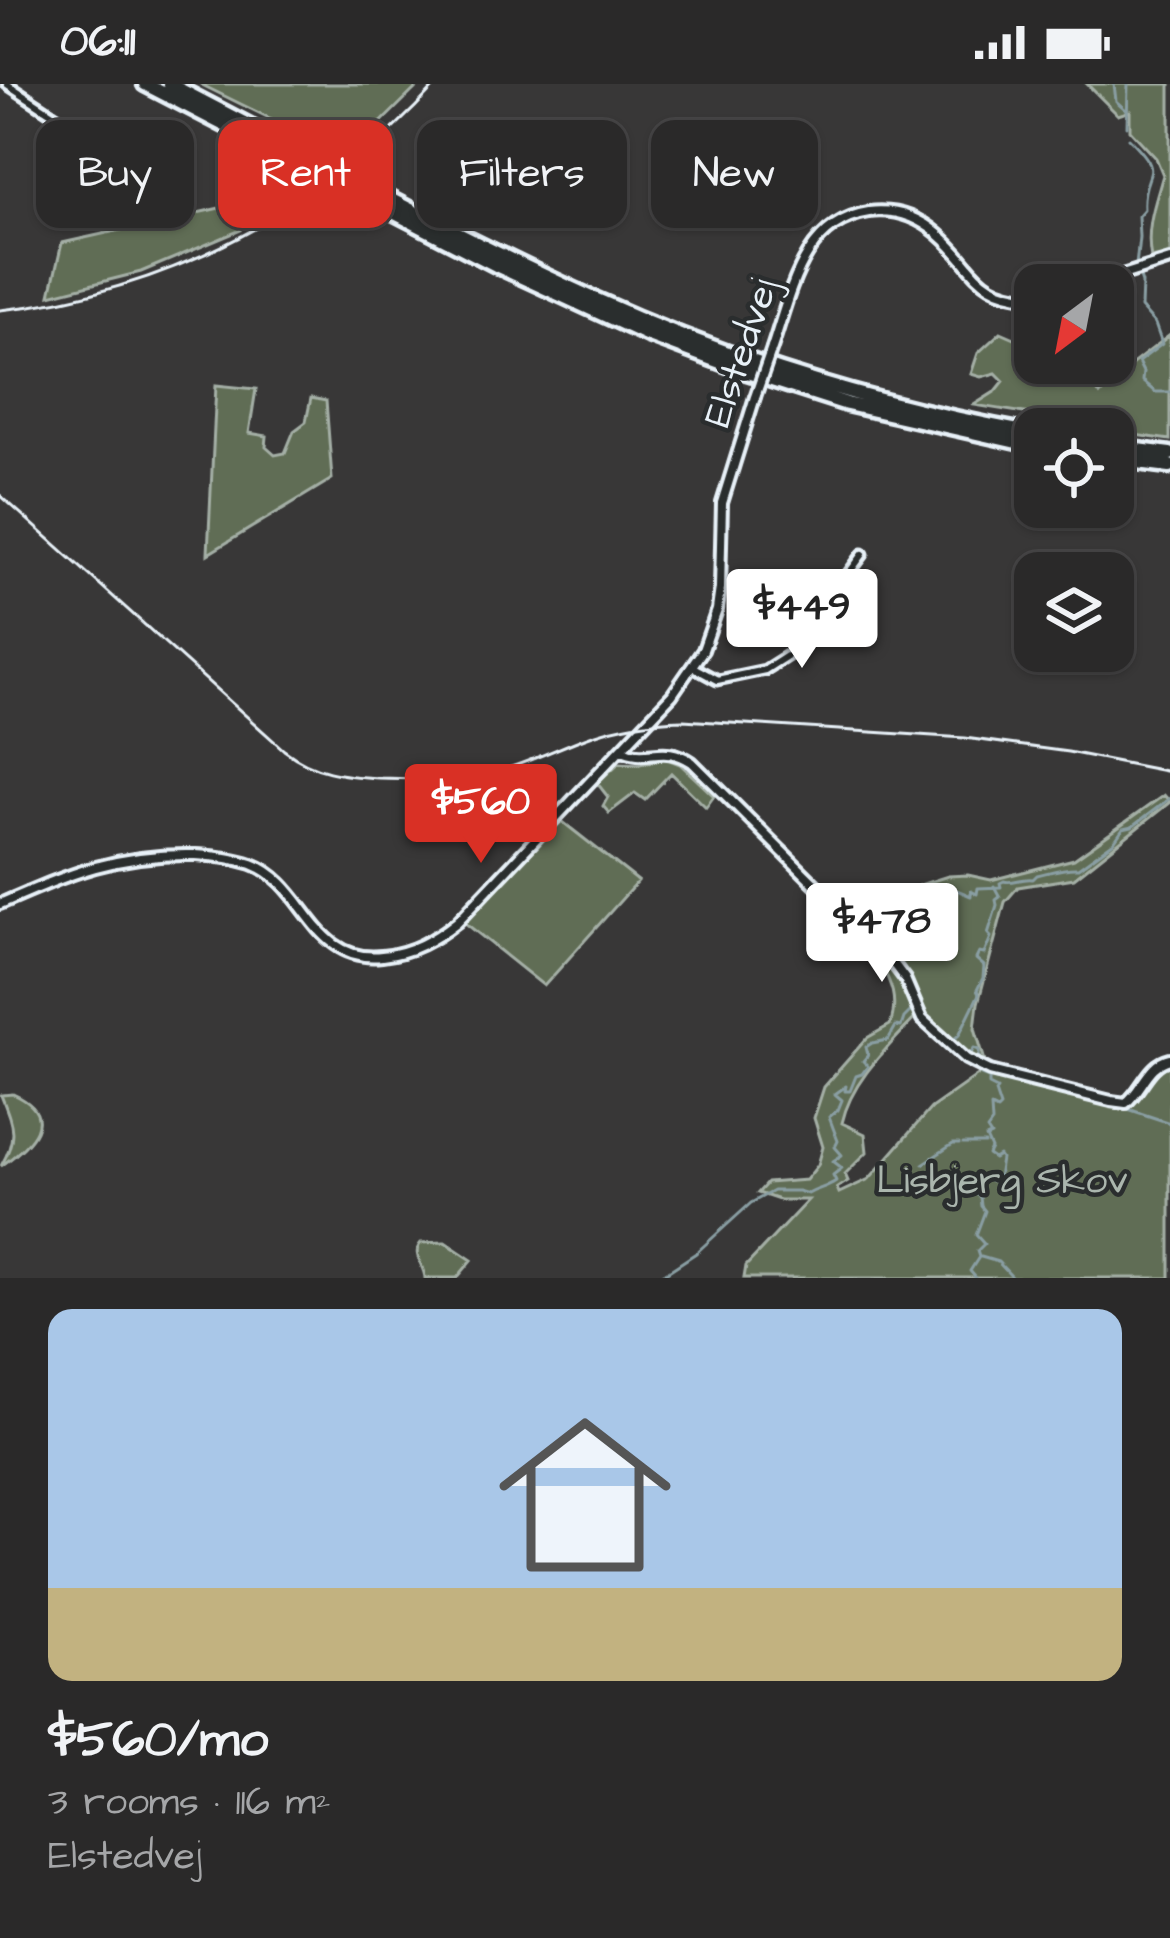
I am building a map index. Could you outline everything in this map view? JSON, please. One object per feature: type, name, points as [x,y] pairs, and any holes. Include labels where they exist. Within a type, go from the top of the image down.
[{"type":"highway","points":[[145,84],[511,273],[648,335],[847,404],[1014,441]]},
{"type":"highway","points":[[169,84],[501,255],[652,324],[850,392],[1014,429]]},
{"type":"highway","points":[[1134,450],[1170,454]]},
{"type":"highway","points":[[1134,462],[1170,466]]},
{"type":"street","points":[[7,84],[62,120]]},
{"type":"street","name":"Elstedvej","points":[[0,904],[79,871],[137,856],[220,857],[251,864],[276,878],[338,948],[372,957],[423,946],[457,922],[621,749],[672,695],[703,650],[720,588],[722,503],[808,251],[829,228],[860,214],[884,211],[920,221],[946,241],[976,278],[993,289],[1014,294]]},
{"type":"street","points":[[1134,271],[1170,260]]},
{"type":"street","points":[[693,667],[717,680],[774,666],[798,645],[863,554]]},
{"type":"street","points":[[621,749],[638,755],[675,752],[692,762],[836,905],[868,930],[905,979],[922,1019],[979,1067],[1118,1103],[1136,1094],[1155,1066],[1170,1059]]},
{"type":"green space","points":[[200,84],[420,84],[384,120],[274,120]]},
{"type":"green space","points":[[1087,84],[1170,84],[1170,254],[1151,258],[1149,247],[1163,175],[1156,158],[1130,130],[1130,111],[1118,115]]},
{"type":"green space","points":[[218,208],[218,228],[241,230],[141,272],[50,295],[62,243],[130,228],[194,228],[194,214]]},
{"type":"green space","points":[[1001,332],[1014,338],[1014,384],[1092,384],[1100,395],[1110,384],[1134,384],[1134,363],[1170,335],[1170,440],[1134,435],[1134,408],[1014,411],[974,405],[1004,381],[996,373],[971,374],[978,353]]},
{"type":"green space","points":[[216,385],[256,389],[249,433],[267,436],[266,447],[275,455],[285,453],[294,431],[306,422],[311,398],[326,401],[332,479],[208,554]]},
{"type":"green space","points":[[665,758],[680,764],[714,796],[706,807],[671,773],[645,800],[635,793],[609,813],[603,806],[608,797],[597,783],[619,763]]},
{"type":"green space","points":[[1164,795],[1170,802],[1074,878],[1018,887],[1005,902],[978,1003],[975,1028],[985,1061],[976,1064],[925,1018],[912,984],[867,926],[897,896],[920,885],[948,876],[991,880],[1074,859]]},
{"type":"green space","points":[[559,819],[638,881],[544,986],[464,922]]},
{"type":"green space","name":"Lisbjerg Skov","points":[[877,944],[909,991],[917,1016],[853,1093],[842,1123],[865,1134],[867,1152],[845,1174],[848,1181],[837,1188],[839,1193],[869,1179],[931,1108],[982,1072],[1118,1106],[1133,1104],[1160,1067],[1170,1064],[1170,1278],[744,1278],[746,1266],[808,1200],[779,1200],[758,1193],[767,1183],[806,1180],[818,1165],[823,1147],[814,1118],[824,1087],[867,1038],[890,1025],[893,994],[873,947]]},
{"type":"green space","points":[[13,1094],[28,1103],[38,1121],[30,1140],[1,1166],[12,1131],[1,1095]]},
{"type":"green space","points":[[445,1242],[472,1260],[457,1278],[425,1278],[418,1247]]},
{"type":"waterway","points":[[1114,84],[1116,101],[1125,109]]},
{"type":"waterway","points":[[1127,126],[1128,84]]},
{"type":"waterway","points":[[1129,138],[1151,167],[1144,209],[1138,216],[1136,266]]},
{"type":"waterway","points":[[1139,274],[1141,308],[1155,324],[1162,344],[1138,362],[1142,381],[1155,392],[1170,392]]},
{"type":"waterway","points":[[874,930],[899,898],[921,888],[930,897],[940,887],[971,896],[971,891],[977,894],[978,888],[1001,887],[1004,881],[1078,868],[1114,842],[1123,829],[1170,798]]},
{"type":"waterway","points":[[979,1061],[979,1050],[974,1048],[970,1055],[953,1040],[979,994],[984,966],[976,959],[984,954],[991,937],[1000,897],[994,886]]},
{"type":"waterway","points":[[875,931],[912,982]]},
{"type":"waterway","points":[[658,1278],[696,1253],[751,1203],[773,1191],[808,1194],[836,1181],[833,1175],[842,1168],[833,1161],[842,1155],[835,1147],[838,1141],[829,1117],[842,1100],[835,1094],[846,1086],[845,1091],[850,1091],[856,1076],[868,1066],[863,1061],[868,1055],[866,1047],[888,1040],[896,1026],[901,1027],[912,1010],[906,991]]},
{"type":"waterway","points":[[983,1074],[1124,1108]]},
{"type":"waterway","points":[[976,1278],[970,1271],[984,1244],[976,1235],[985,1211],[975,1194],[976,1186],[983,1178],[998,1178],[1001,1159],[988,1155],[991,1149],[986,1138],[991,1136],[987,1130],[992,1123],[991,1107],[1000,1107],[997,1089],[981,1075]]},
{"type":"waterway","points":[[1128,1109],[1170,1123]]},
{"type":"waterway","points":[[923,1164],[959,1144]]},
{"type":"waterway","points":[[963,1144],[985,1144]]},
{"type":"waterway","points":[[981,1257],[998,1262],[1013,1278]]},
{"type":"tram line","points":[[0,310],[124,285],[240,237],[345,170],[437,84]]},
{"type":"tram line","points":[[0,495],[284,750],[329,772],[379,778],[469,776],[498,771],[615,729],[683,720],[965,738],[1170,772]]}]
